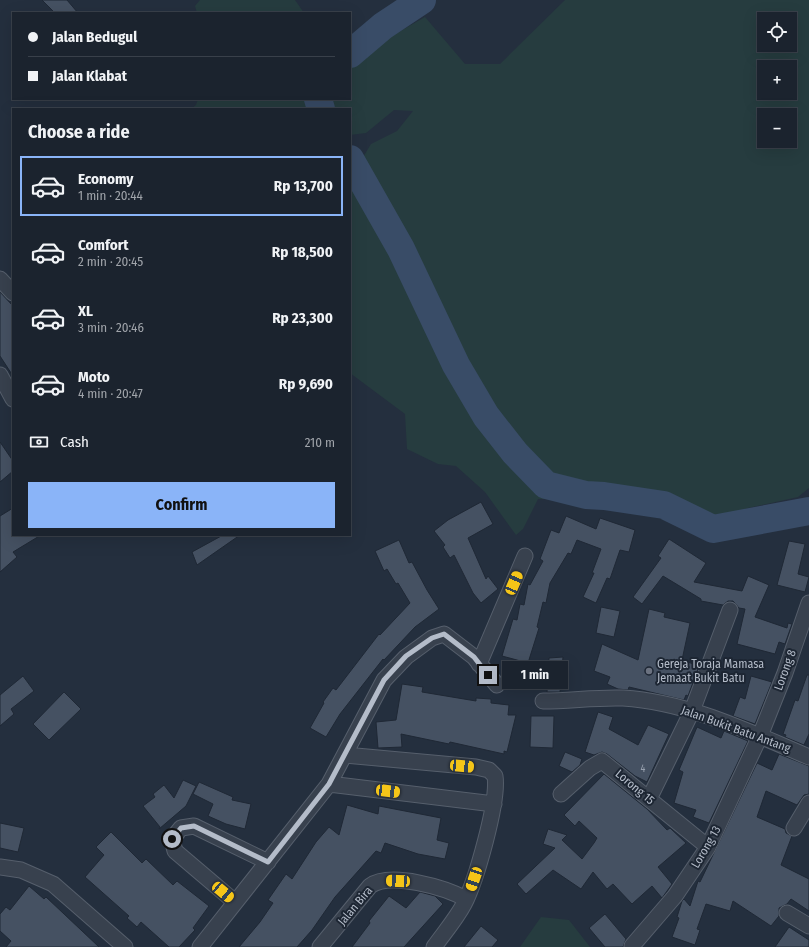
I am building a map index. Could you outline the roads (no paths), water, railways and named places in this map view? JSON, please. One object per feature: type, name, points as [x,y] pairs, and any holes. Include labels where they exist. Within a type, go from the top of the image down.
[{"type":"street","points":[[1,382],[12,398]]},
{"type":"street","points":[[480,664],[526,556]]},
{"type":"street","name":"Lorong 8","points":[[760,736],[785,673],[809,603]]},
{"type":"street","points":[[649,799],[692,711],[730,610]]},
{"type":"street","points":[[200,947],[329,784],[384,680],[406,656],[432,638],[444,634],[474,657],[497,686]]},
{"type":"street","name":"Jalan Bukit Batu Antang","points":[[543,701],[623,698],[657,703],[692,711],[760,736],[809,757]]},
{"type":"street","name":"Lorong 13","points":[[632,946],[675,896],[708,848],[760,736]]},
{"type":"street","points":[[345,755],[484,768],[493,772],[495,776],[494,804],[474,879],[466,899],[458,913],[434,947]]},
{"type":"street","name":"Lorong 15","points":[[561,794],[590,768],[602,761],[708,848]]},
{"type":"street","points":[[329,784],[494,804]]},
{"type":"street","points":[[794,828],[809,803]]},
{"type":"street","points":[[236,902],[175,851],[172,839],[181,828],[194,826],[268,862]]},
{"type":"street","points":[[0,867],[21,870],[53,884],[125,947]]},
{"type":"street","name":"Jalan Bira","points":[[320,947],[370,886],[380,880],[398,881],[441,889],[466,899]]},
{"type":"street","points":[[787,913],[809,926]]},
{"type":"waterway","points":[[351,53],[383,26],[422,0]]},
{"type":"waterway","points":[[318,100],[321,108]]},
{"type":"waterway","points":[[351,161],[401,249],[456,365],[486,416],[515,453],[546,485],[586,495],[604,496],[664,505],[713,529],[809,511]]},
{"type":"place","name":"Gereja Toraja Mamasa Jemaat Bukit Batu","points":[[649,671]]}]
